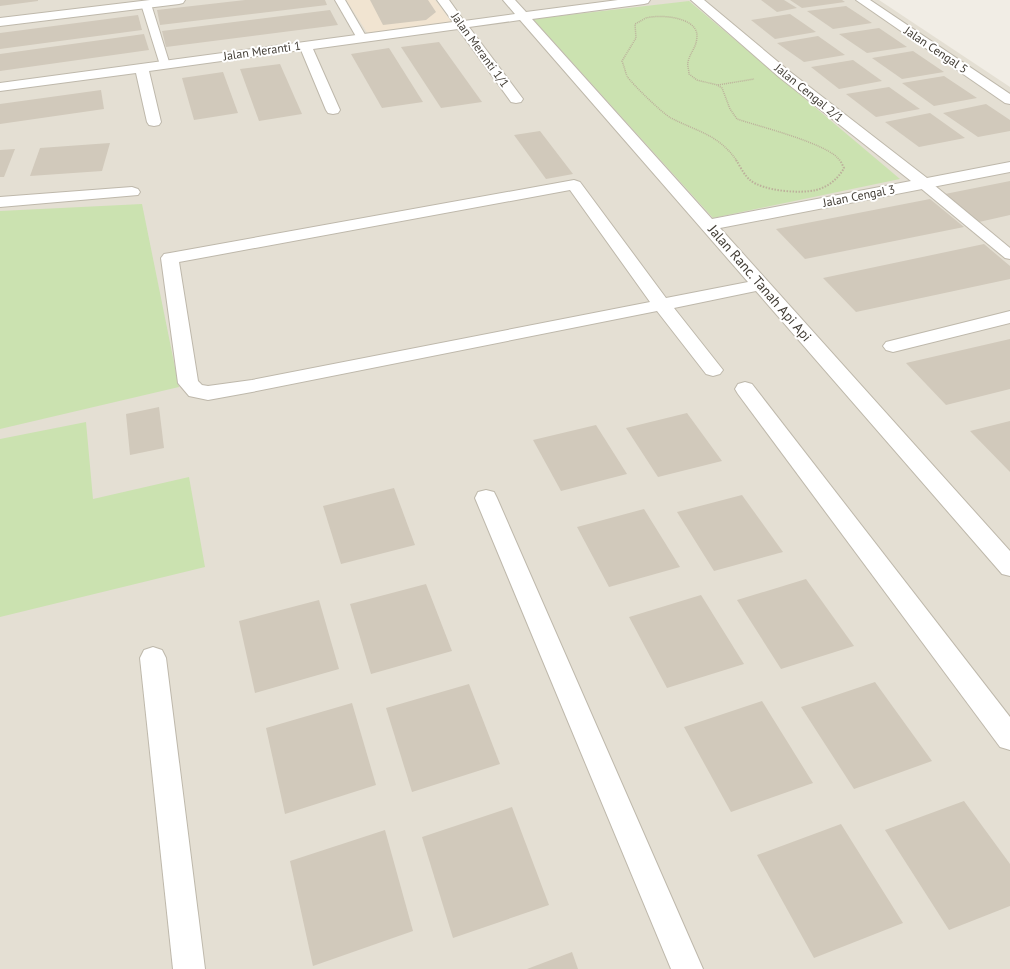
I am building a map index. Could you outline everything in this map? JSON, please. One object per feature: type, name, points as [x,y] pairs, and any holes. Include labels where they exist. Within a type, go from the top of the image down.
[{"type":"street","points":[[73,0],[76,12]]},
{"type":"street","points":[[0,22],[179,0]]},
{"type":"street","name":"Jalan Meranti 1/1","points":[[443,0],[516,99]]},
{"type":"street","name":"Jalan Ranc. Tanah Api Api","points":[[509,0],[1010,567]]},
{"type":"street","name":"Jalan Meranti 1","points":[[0,87],[644,0]]},
{"type":"street","name":"Jalan Cengal 2/1","points":[[697,0],[784,74],[923,183]]},
{"type":"street","name":"Jalan Cengal 5","points":[[862,0],[1010,100]]},
{"type":"street","points":[[305,45],[333,110]]},
{"type":"street","points":[[142,68],[154,122]]},
{"type":"street","name":"Jalan Cengal 3","points":[[709,225],[1010,167]]},
{"type":"street","points":[[713,370],[662,305],[574,185],[170,258],[188,383],[196,391],[208,393],[252,386],[662,305],[762,285]]},
{"type":"street","points":[[0,202],[132,192]]},
{"type":"street","points":[[893,346],[1010,317]]},
{"type":"street","points":[[745,389],[1010,738]]},
{"type":"street","points":[[486,498],[687,969]]},
{"type":"street","points":[[153,658],[190,969]]},
{"type":"lane","points":[[340,0],[362,38]]},
{"type":"lane","points":[[146,4],[165,65]]},
{"type":"lane","points":[[923,183],[1010,255]]},
{"type":"path","points":[[717,85],[722,88],[730,109],[737,119],[820,146],[838,157],[844,168],[839,177],[827,185],[815,190],[779,191],[762,186],[750,180],[729,150],[710,135],[689,127],[669,116],[627,76],[622,62],[636,38],[635,24],[647,18],[663,17],[679,19],[691,23],[698,31],[698,39],[688,62],[689,74],[697,80],[717,85],[784,74]]},
{"type":"shaded area","points":[[0,0],[879,0],[1010,87],[1010,969],[0,969]]},
{"type":"shaded area","points":[[346,0],[435,0],[452,22],[368,34]]},
{"type":"green space","points":[[689,1],[900,179],[713,218],[533,19]]},
{"type":"green space","points":[[142,204],[179,387],[0,429],[0,211]]},
{"type":"green space","points":[[86,422],[93,499],[189,477],[205,567],[0,617],[0,439]]},
{"type":"building","points":[[0,0],[38,0],[38,1],[0,6]]},
{"type":"building","points":[[245,0],[325,0],[327,5],[160,25],[157,10]]},
{"type":"building","points":[[370,0],[428,0],[436,12],[426,20],[383,25]]},
{"type":"building","points":[[761,0],[784,0],[797,8],[777,12]]},
{"type":"building","points":[[790,0],[842,0],[845,2],[802,8]]},
{"type":"building","points":[[846,6],[872,23],[833,29],[807,11]]},
{"type":"building","points":[[330,10],[338,25],[166,47],[162,31]]},
{"type":"building","points":[[790,14],[816,32],[775,39],[751,20]]},
{"type":"building","points":[[138,15],[142,30],[0,49],[0,33]]},
{"type":"building","points":[[879,28],[907,47],[867,53],[839,34]]},
{"type":"building","points":[[144,34],[149,50],[0,71],[0,54]]},
{"type":"building","points":[[818,36],[845,55],[804,62],[777,43]]},
{"type":"building","points":[[439,42],[482,102],[441,108],[401,47]]},
{"type":"building","points":[[389,48],[423,102],[382,108],[351,54]]},
{"type":"building","points":[[913,51],[944,72],[902,79],[872,58]]},
{"type":"building","points":[[853,60],[882,81],[839,89],[811,67]]},
{"type":"building","points":[[280,64],[302,114],[259,121],[240,69]]},
{"type":"building","points":[[223,72],[238,113],[194,120],[182,78]]},
{"type":"building","points":[[944,76],[977,98],[934,106],[902,83]]},
{"type":"building","points":[[889,87],[920,109],[876,117],[846,94]]},
{"type":"building","points":[[101,90],[104,109],[0,124],[0,104]]},
{"type":"building","points":[[986,104],[1010,120],[1010,131],[978,137],[943,113]]},
{"type":"building","points":[[930,113],[965,138],[919,147],[885,122]]},
{"type":"building","points":[[540,131],[573,174],[546,179],[514,135]]},
{"type":"building","points":[[110,143],[102,171],[30,176],[40,148]]},
{"type":"building","points":[[15,149],[4,177],[0,177],[0,150]]},
{"type":"building","points":[[1010,181],[1010,215],[979,222],[945,194]]},
{"type":"building","points":[[930,199],[964,227],[805,259],[776,229]]},
{"type":"building","points":[[984,244],[1010,266],[1010,279],[856,312],[823,278]]},
{"type":"building","points":[[1010,339],[1010,389],[946,405],[906,363]]},
{"type":"building","points":[[159,407],[164,448],[130,455],[126,414]]},
{"type":"building","points":[[687,413],[722,461],[658,477],[626,428]]},
{"type":"building","points":[[1010,421],[1010,472],[970,431]]},
{"type":"building","points":[[596,425],[627,474],[561,491],[533,440]]},
{"type":"building","points":[[394,488],[415,545],[341,564],[323,506]]},
{"type":"building","points":[[742,495],[783,552],[714,571],[677,512]]},
{"type":"building","points":[[644,509],[680,567],[609,587],[577,527]]},
{"type":"building","points":[[806,579],[854,646],[781,669],[737,600]]},
{"type":"building","points":[[426,584],[452,651],[371,674],[350,604]]},
{"type":"building","points":[[701,595],[744,664],[667,688],[629,617]]},
{"type":"building","points":[[319,600],[339,669],[255,693],[239,621]]},
{"type":"building","points":[[875,682],[932,761],[854,789],[801,707]]},
{"type":"building","points":[[469,684],[500,764],[412,792],[386,708]]},
{"type":"building","points":[[762,701],[813,783],[731,812],[684,727]]},
{"type":"building","points":[[352,703],[376,785],[285,814],[266,728]]},
{"type":"building","points":[[964,801],[1010,864],[1010,906],[949,930],[885,830]]},
{"type":"building","points":[[512,807],[549,905],[453,938],[422,837]]},
{"type":"building","points":[[841,824],[903,923],[814,958],[757,855]]},
{"type":"building","points":[[385,830],[413,931],[313,966],[290,861]]},
{"type":"building","points":[[572,952],[578,969],[527,969]]}]
